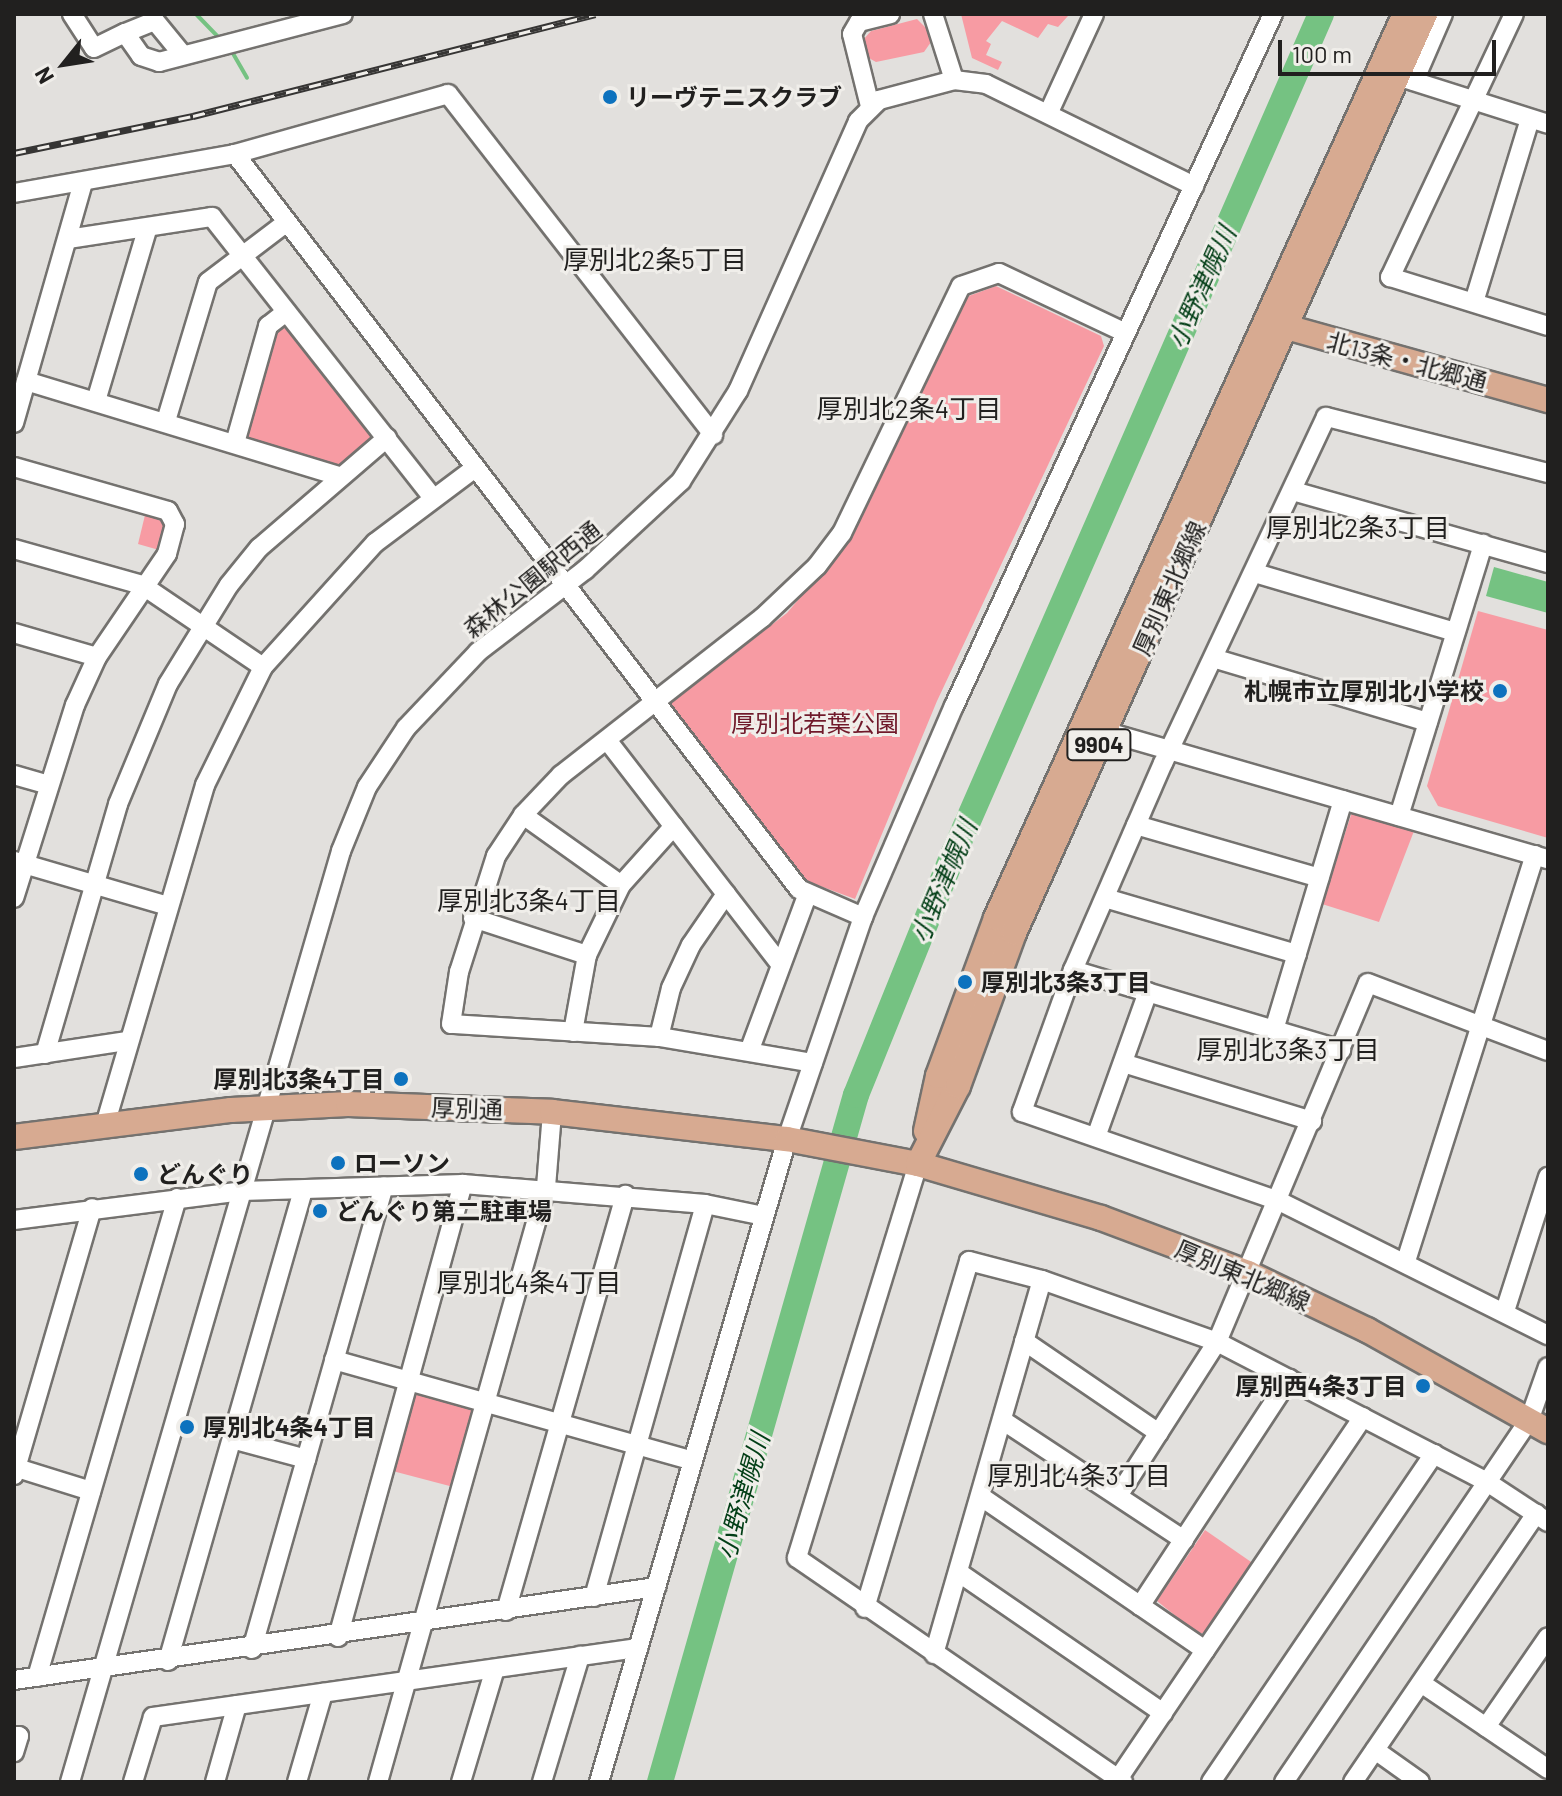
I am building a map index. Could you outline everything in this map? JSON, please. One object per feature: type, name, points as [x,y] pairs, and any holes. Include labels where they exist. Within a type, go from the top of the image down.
[{"type":"main road","name":"厚別東北郷線","points":[[1405,14],[1276,324],[1094,728],[996,918],[938,1076],[918,1164],[1101,1218],[1248,1273],[1539,1424]]},
{"type":"main road","name":"厚別東北郷線","points":[[1276,324],[1406,78],[1425,14]]},
{"type":"main road","name":"北13条・北郷通","points":[[1276,324],[1548,400]]},
{"type":"main road","name":"厚別通","points":[[14,1137],[267,1107],[552,1112],[787,1139],[918,1164]]},
{"type":"street","points":[[72,14],[94,48],[155,21],[182,54]]},
{"type":"street","points":[[125,33],[150,62],[227,46],[343,14]]},
{"type":"street","points":[[890,14],[859,22],[852,34],[870,106],[889,96],[954,80],[986,84],[1049,112],[1194,186]]},
{"type":"street","points":[[933,14],[954,80]]},
{"type":"street","points":[[1049,112],[1094,14]]},
{"type":"street","points":[[599,1782],[787,1139],[863,917],[1273,14]]},
{"type":"street","points":[[1443,14],[1406,78],[1539,122],[1474,302]]},
{"type":"street","points":[[1514,14],[1390,277],[1548,325]]},
{"type":"street","points":[[14,193],[235,154],[448,94],[713,435]]},
{"type":"street","name":"森林公園駅西通","points":[[70,1782],[341,851],[367,787],[434,695],[478,652],[645,518],[681,481],[713,435],[870,106]]},
{"type":"street","points":[[235,154],[799,889],[863,917]]},
{"type":"street","points":[[14,423],[83,183]]},
{"type":"street","points":[[68,239],[147,230],[212,217],[433,498]]},
{"type":"street","points":[[166,421],[208,282],[287,222]]},
{"type":"street","points":[[96,401],[147,230]]},
{"type":"street","points":[[813,1063],[750,1049],[659,1037],[451,1024],[473,918],[496,856],[523,815],[561,775],[787,596],[842,533],[961,286],[999,273],[1126,333]]},
{"type":"street","points":[[235,443],[268,326],[286,312]]},
{"type":"street","points":[[26,381],[166,421],[338,476]]},
{"type":"street","points":[[1548,473],[1326,417],[1216,659],[1136,825],[1073,970],[1022,1112],[1279,1201],[1406,1261],[1548,1335]]},
{"type":"street","points":[[45,1054],[94,885],[141,744],[201,627],[259,548],[338,476],[387,438]]},
{"type":"street","points":[[14,467],[171,513],[175,524],[167,554],[142,585],[97,657],[19,862],[14,898]]},
{"type":"street","points":[[105,1125],[126,1041],[205,785],[263,667],[375,543],[475,468]]},
{"type":"street","points":[[1293,491],[1548,563]]},
{"type":"street","points":[[1399,816],[1483,544]]},
{"type":"street","points":[[14,549],[142,585],[263,667]]},
{"type":"street","points":[[1255,573],[1456,632]]},
{"type":"street","points":[[14,633],[97,657]]},
{"type":"street","points":[[1216,659],[1428,722]]},
{"type":"street","points":[[1094,728],[1541,857],[1406,1261]]},
{"type":"street","points":[[607,740],[781,965]]},
{"type":"street","points":[[14,775],[48,785]]},
{"type":"street","points":[[1274,1030],[1343,800]]},
{"type":"street","points":[[523,815],[621,885]]},
{"type":"street","points":[[1136,825],[1320,878]]},
{"type":"street","points":[[573,1032],[587,955],[621,885],[674,826]]},
{"type":"street","points":[[19,862],[168,906]]},
{"type":"street","points":[[750,1049],[808,893]]},
{"type":"street","points":[[659,1037],[671,988],[691,945],[726,894]]},
{"type":"street","points":[[1105,898],[1297,954]]},
{"type":"street","points":[[473,918],[587,955]]},
{"type":"street","points":[[1073,970],[1341,1050]]},
{"type":"street","points":[[1118,1496],[1217,1342],[1279,1201],[1368,983],[1548,1051]]},
{"type":"street","points":[[1096,1137],[1148,992]]},
{"type":"street","points":[[14,1058],[126,1041]]},
{"type":"street","points":[[1123,1063],[1312,1121]]},
{"type":"street","points":[[378,1782],[546,1187],[552,1112]]},
{"type":"street","points":[[918,1164],[797,1558],[865,1608],[1121,1780],[1363,1417]]},
{"type":"street","points":[[1505,1311],[1548,1177]]},
{"type":"street","points":[[14,1220],[242,1191],[463,1184],[546,1187],[625,1195],[705,1204],[764,1216]]},
{"type":"street","points":[[338,1637],[463,1184]]},
{"type":"street","points":[[252,1649],[384,1186]]},
{"type":"street","points":[[168,1661],[303,1191]]},
{"type":"street","points":[[506,1611],[625,1195]]},
{"type":"street","points":[[37,1677],[177,1198]]},
{"type":"street","points":[[594,1597],[705,1204]]},
{"type":"street","points":[[91,1491],[15,1470],[92,1208]]},
{"type":"street","points":[[865,1608],[969,1261],[1042,1280],[1217,1342],[1487,1482],[1542,1518],[1353,1782]]},
{"type":"street","points":[[934,1654],[1042,1280]]},
{"type":"street","points":[[1024,1341],[1159,1433]]},
{"type":"street","points":[[334,1360],[693,1461]]},
{"type":"street","points":[[1284,1782],[1487,1482],[1539,1424],[1548,1367]]},
{"type":"street","points":[[1140,1606],[1289,1379]]},
{"type":"street","points":[[1002,1420],[1184,1540]]},
{"type":"street","points":[[232,1439],[306,1459]]},
{"type":"street","points":[[1211,1782],[1434,1454]]},
{"type":"street","points":[[980,1496],[1205,1650]]},
{"type":"street","points":[[958,1572],[1163,1713]]},
{"type":"street","points":[[14,1680],[338,1637],[656,1587]]},
{"type":"street","points":[[1486,1727],[1548,1637]]},
{"type":"street","points":[[133,1782],[153,1717],[638,1648]]},
{"type":"street","points":[[542,1782],[580,1656]]},
{"type":"street","points":[[461,1782],[495,1669]]},
{"type":"street","points":[[1421,1683],[1548,1769]]},
{"type":"street","points":[[297,1782],[323,1693]]},
{"type":"street","points":[[215,1782],[237,1705]]},
{"type":"street","points":[[14,1736],[19,1736],[14,1752]]},
{"type":"street","points":[[1375,1750],[1420,1782]]},
{"type":"street","points":[[1544,1782],[1548,1775]]},
{"type":"green space","points":[[961,14],[1081,14],[1068,16],[1058,27],[1048,24],[1038,38],[1002,21],[986,41],[991,44],[986,55],[1002,62],[998,70],[972,58]]},
{"type":"green space","points":[[917,19],[929,31],[931,42],[924,52],[876,62],[867,57],[863,40],[871,31]]},
{"type":"green space","name":"厚別北若葉公園","points":[[996,286],[1101,336],[1104,346],[937,701],[855,899],[804,880],[668,705],[787,613],[852,536],[966,297]]},
{"type":"green space","points":[[286,324],[375,439],[334,471],[246,442],[277,331]]},
{"type":"green space","points":[[145,515],[159,518],[165,528],[159,550],[138,544]]},
{"type":"green space","name":"札幌市立厚別北小学校","points":[[1478,611],[1548,630],[1548,838],[1438,806],[1427,786]]},
{"type":"green space","points":[[1352,812],[1414,831],[1379,922],[1322,904]]},
{"type":"green space","points":[[409,1381],[485,1402],[461,1489],[385,1469]]},
{"type":"green space","points":[[1205,1530],[1254,1564],[1208,1632],[1198,1634],[1157,1601]]},
{"type":"shaded area","points":[[1494,567],[1548,582],[1548,613],[1486,596]]},
{"type":"waterway","points":[[196,14],[222,41]]},
{"type":"waterway","name":"小野津幌川","points":[[660,1782],[856,1095],[954,853],[1321,14]]},
{"type":"waterway","points":[[231,50],[247,78]]},
{"type":"railway","points":[[14,153],[193,116],[595,14]]},
{"type":"place","name":"リーヴテニスクラブ","points":[[610,97]]},
{"type":"place","name":"札幌市立厚別北小学校","points":[[1500,691]]},
{"type":"place","name":"厚別北3条3丁目","points":[[965,982]]},
{"type":"place","name":"厚別北3条4丁目","points":[[401,1079]]},
{"type":"place","name":"ローソン","points":[[338,1163]]},
{"type":"place","name":"どんぐり","points":[[141,1174]]},
{"type":"place","name":"どんぐり第二駐車場","points":[[320,1211]]},
{"type":"place","name":"厚別西4条3丁目","points":[[1423,1386]]},
{"type":"place","name":"厚別北4条4丁目","points":[[187,1427]]},
{"type":"district","name":"厚別北2条5丁目","points":[[655,259]]},
{"type":"district","name":"厚別北2条4丁目","points":[[909,408]]},
{"type":"district","name":"厚別北2条3丁目","points":[[1358,527]]},
{"type":"district","name":"厚別北3条4丁目","points":[[529,900]]},
{"type":"district","name":"厚別北3条3丁目","points":[[1288,1049]]},
{"type":"district","name":"厚別北4条4丁目","points":[[529,1282]]},
{"type":"district","name":"厚別北4条3丁目","points":[[1079,1475]]}]
